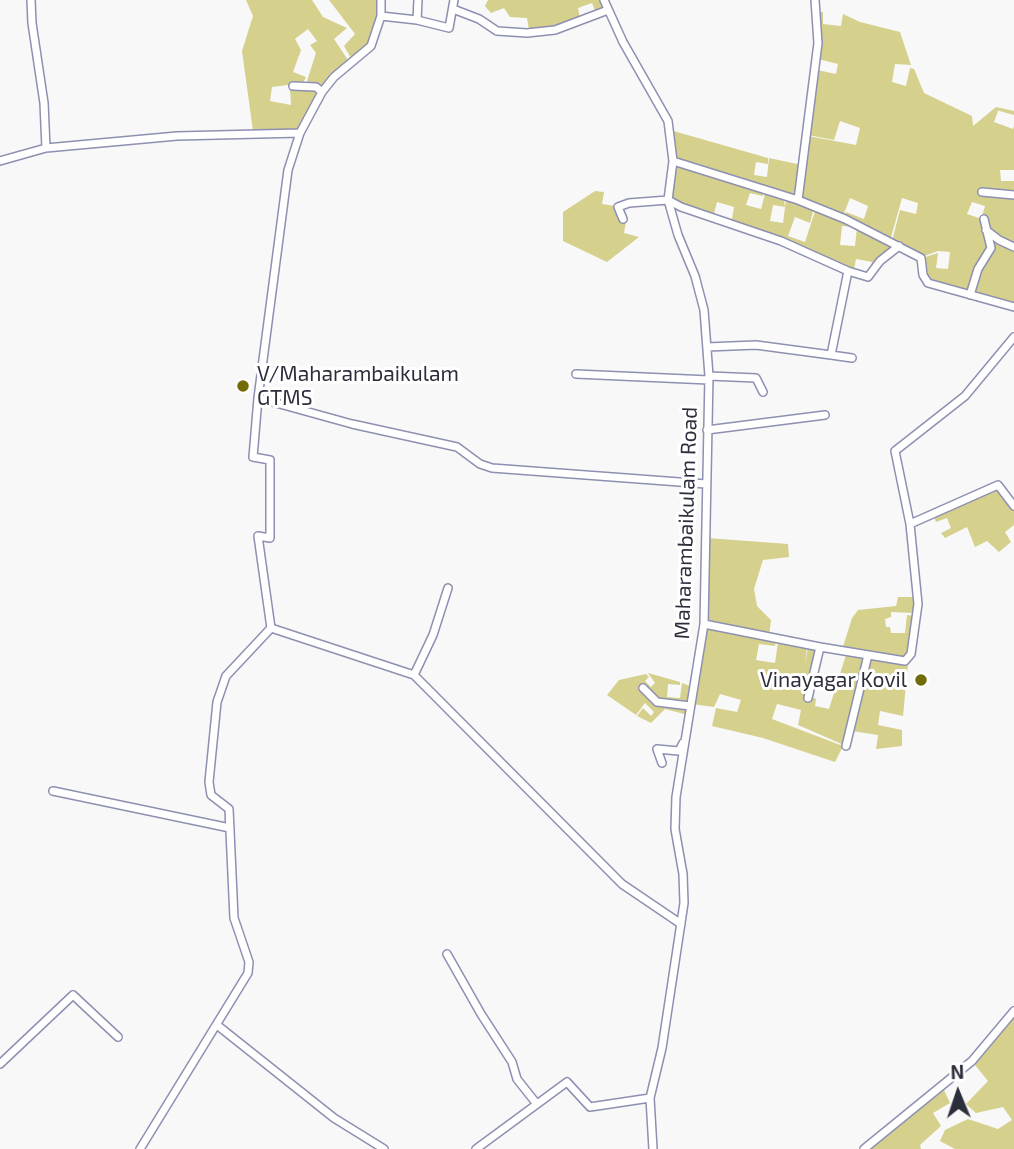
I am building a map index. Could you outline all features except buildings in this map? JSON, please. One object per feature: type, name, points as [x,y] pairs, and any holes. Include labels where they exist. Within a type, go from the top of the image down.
[{"type":"street","points":[[32,0],[32,23],[44,103],[46,148]]},
{"type":"street","points":[[271,628],[258,536],[270,538],[270,460],[253,457],[258,398],[288,170],[300,133],[322,92],[334,77],[371,47],[381,16],[381,0]]},
{"type":"street","points":[[417,20],[418,0]]},
{"type":"street","points":[[381,16],[417,20],[449,28],[454,0]]},
{"type":"street","name":"Maharambaikulam Road","points":[[604,0],[623,42],[667,121],[673,161],[668,200],[704,310],[709,378],[704,624],[676,797],[675,829],[683,874],[684,903],[662,1048],[650,1098],[653,1149]]},
{"type":"street","points":[[798,200],[818,43],[815,0]]},
{"type":"street","points":[[453,9],[479,19],[497,31],[527,33],[555,30],[608,10]]},
{"type":"street","points":[[293,86],[316,87],[322,92]]},
{"type":"street","points":[[0,161],[46,148],[177,136],[300,133]]},
{"type":"street","points":[[673,161],[798,200],[845,219],[920,258],[923,275],[928,283],[1014,307]]},
{"type":"street","points":[[982,192],[1014,195]]},
{"type":"street","points":[[623,219],[618,207],[629,203],[668,200],[868,277],[880,261],[899,246]]},
{"type":"street","points":[[970,295],[978,269],[991,248],[984,219]]},
{"type":"street","points":[[986,230],[1014,247]]},
{"type":"street","points":[[831,355],[848,271]]},
{"type":"street","points":[[704,624],[905,661],[911,654],[918,604],[910,524],[895,452],[965,396],[1014,337]]},
{"type":"street","points":[[707,346],[756,345],[852,358]]},
{"type":"street","points":[[576,374],[756,378],[763,392]]},
{"type":"street","points":[[258,398],[352,424],[457,447],[480,464],[492,468],[706,484]]},
{"type":"street","points":[[707,430],[825,415]]},
{"type":"street","points":[[910,524],[998,485],[1014,506]]},
{"type":"street","points":[[414,675],[433,635],[448,588]]},
{"type":"street","points":[[695,614],[704,614]]},
{"type":"street","points":[[271,628],[414,675],[622,884],[681,924]]},
{"type":"street","points":[[140,1149],[248,973],[249,962],[234,918],[229,809],[211,795],[209,782],[217,702],[226,676],[271,628]]},
{"type":"street","points":[[808,698],[820,647]]},
{"type":"street","points":[[846,746],[868,655]]},
{"type":"street","points":[[643,688],[657,702],[690,706]]},
{"type":"street","points":[[662,763],[657,749],[679,751],[685,739]]},
{"type":"street","points":[[53,791],[230,828]]},
{"type":"street","points":[[447,954],[512,1062],[517,1079],[536,1103]]},
{"type":"street","points":[[0,1064],[73,995],[118,1037]]},
{"type":"street","points":[[864,1149],[972,1061],[1014,1011]]},
{"type":"street","points":[[217,1026],[334,1118],[384,1149]]},
{"type":"street","points":[[476,1149],[566,1082],[590,1107],[650,1098]]},
{"type":"shaded area","points":[[246,0],[312,0],[323,17],[347,28],[334,39],[348,60],[323,89],[307,81],[316,53],[310,45],[317,41],[308,29],[295,39],[301,50],[293,72],[306,77],[303,83],[272,87],[270,101],[291,105],[290,88],[306,88],[320,93],[299,130],[253,131],[242,51],[253,16]]},
{"type":"shaded area","points":[[329,0],[378,0],[378,16],[368,44],[351,58],[344,46],[355,34]]},
{"type":"shaded area","points":[[488,0],[602,0],[606,9],[596,13],[592,3],[578,8],[580,18],[555,27],[529,30],[527,18],[510,17],[504,8],[491,13],[485,6]]},
{"type":"shaded area","points":[[818,12],[823,12],[823,24],[841,26],[843,14],[860,22],[900,32],[911,65],[895,64],[892,82],[906,86],[910,68],[914,69],[924,93],[972,116],[973,126],[996,107],[1014,111],[1014,115],[996,110],[998,111],[994,122],[1013,129],[1014,126],[1014,170],[1000,170],[1001,181],[1014,181],[1014,193],[982,190],[981,193],[1014,196],[1014,245],[993,233],[992,235],[998,242],[1014,248],[1014,306],[972,294],[979,270],[992,248],[985,217],[982,216],[985,206],[972,202],[967,214],[982,219],[989,248],[977,268],[969,293],[929,281],[924,275],[922,258],[938,253],[936,268],[948,269],[950,252],[938,251],[922,257],[892,241],[900,210],[916,214],[918,203],[902,198],[890,241],[844,217],[846,212],[864,219],[868,206],[850,198],[843,216],[800,199],[808,136],[856,145],[860,128],[840,121],[834,140],[808,135],[817,70],[836,74],[838,64],[818,59]]},
{"type":"shaded area","points":[[670,130],[768,158],[768,164],[756,162],[754,175],[767,177],[769,158],[802,165],[798,199],[674,160]]},
{"type":"shaded area","points":[[674,163],[764,193],[763,196],[750,193],[746,205],[761,209],[765,194],[784,200],[785,207],[773,205],[770,221],[783,223],[786,200],[814,208],[810,223],[795,217],[788,236],[805,242],[816,208],[856,227],[842,226],[840,245],[855,246],[857,228],[898,246],[871,269],[872,262],[856,259],[854,270],[715,215],[732,219],[734,207],[717,202],[713,218],[669,199]]},
{"type":"shaded area","points":[[595,191],[604,192],[602,204],[615,206],[622,220],[626,222],[624,233],[639,237],[607,262],[563,241],[563,212]]},
{"type":"shaded area","points":[[996,487],[1014,508],[1014,525],[1005,532],[1011,542],[999,552],[987,541],[975,547],[967,527],[945,538],[941,533],[951,528],[947,518],[936,522],[934,517]]},
{"type":"shaded area","points":[[707,538],[788,544],[789,557],[763,560],[754,589],[757,606],[771,620],[769,636],[706,624]]},
{"type":"shaded area","points":[[898,597],[915,597],[915,613],[891,612],[891,617],[885,619],[886,627],[890,627],[891,633],[905,633],[907,615],[914,616],[910,653],[905,660],[842,650],[852,618],[858,610],[896,606]]},
{"type":"shaded area","points":[[705,626],[776,641],[775,646],[759,644],[756,660],[775,663],[778,642],[807,646],[805,664],[808,647],[817,649],[806,701],[810,702],[812,697],[816,699],[815,706],[829,709],[846,655],[865,657],[844,745],[798,725],[801,710],[777,704],[772,719],[843,746],[835,762],[763,738],[712,726],[716,708],[737,712],[741,700],[720,694],[714,707],[692,704]]},
{"type":"shaded area","points":[[870,658],[908,664],[903,716],[880,711],[878,725],[902,730],[902,746],[876,749],[878,735],[852,731]]},
{"type":"shaded area","points":[[648,673],[680,682],[680,685],[668,684],[667,697],[680,698],[682,683],[692,687],[689,705],[657,703],[689,707],[688,715],[665,709],[651,723],[637,716],[643,708],[651,716],[654,712],[645,703],[636,715],[607,695],[619,680],[646,674],[649,677],[645,681],[651,687],[655,683]]},
{"type":"shaded area","points":[[1014,1017],[1014,1149],[955,1149],[940,1141],[945,1130],[968,1119],[998,1129],[1012,1120],[1003,1107],[976,1113],[966,1104],[988,1081],[975,1065]]},
{"type":"shaded area","points":[[944,1090],[950,1103],[933,1113],[941,1126],[920,1145],[921,1149],[871,1149]]},
{"type":"place","name":"V/Maharambaikulam GTMS","points":[[243,386]]},
{"type":"place","name":"Vinayagar Kovil","points":[[921,680]]}]
